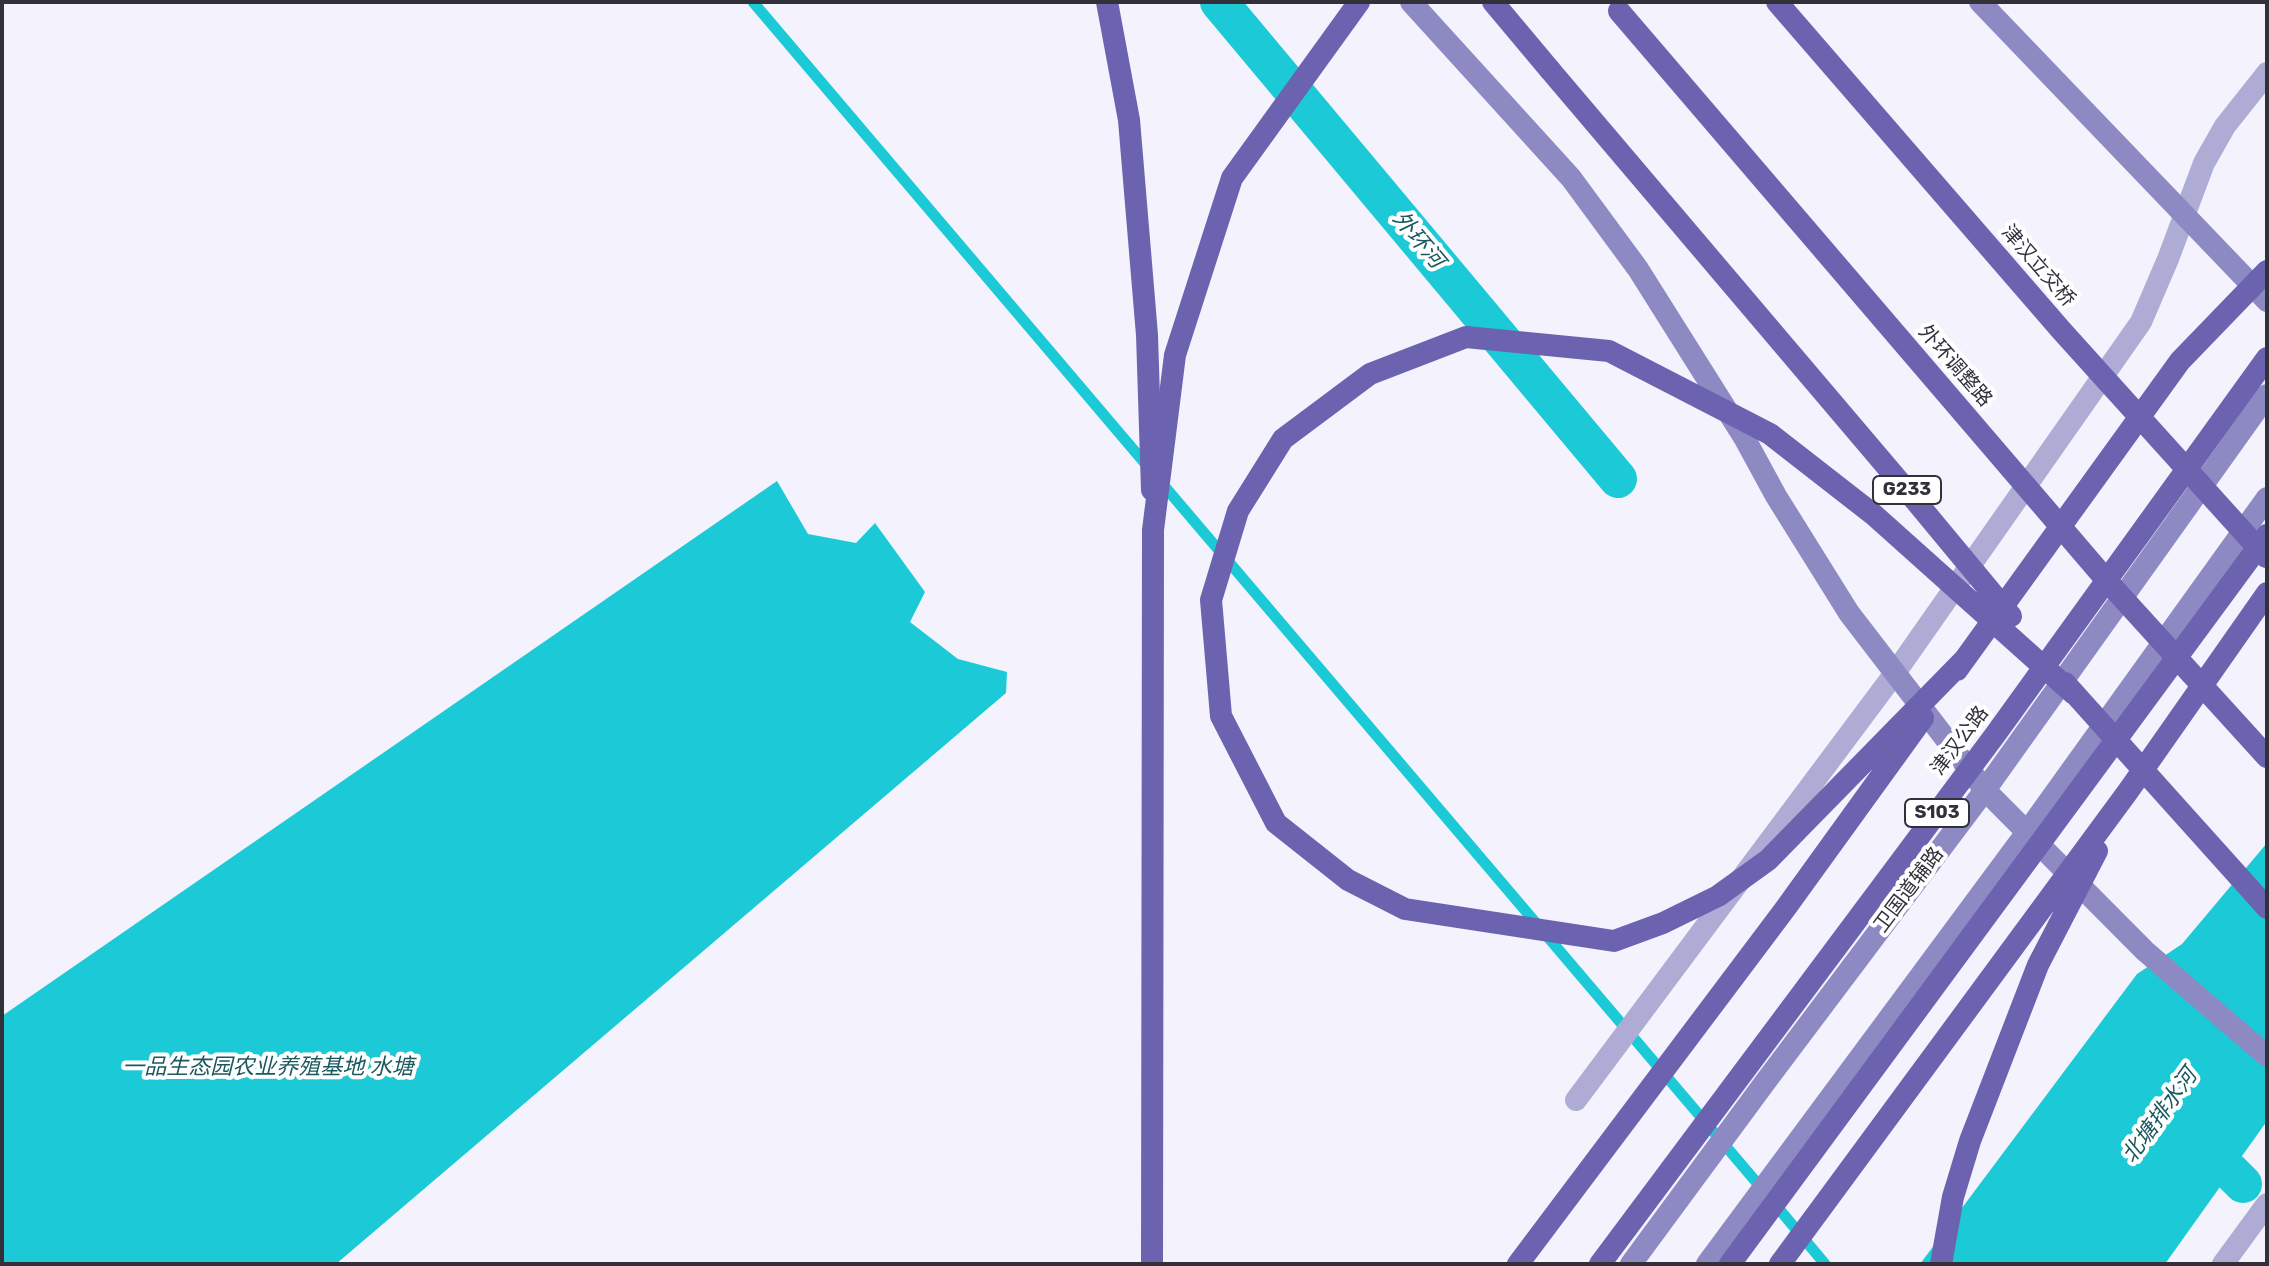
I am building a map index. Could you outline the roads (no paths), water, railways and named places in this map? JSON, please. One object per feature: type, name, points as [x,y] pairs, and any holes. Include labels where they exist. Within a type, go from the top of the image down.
[{"type":"highway","points":[[1107,2],[1129,120],[1147,335],[1153,530],[1152,1264]]},
{"type":"highway","points":[[1153,530],[1175,355],[1232,178],[1359,2]]},
{"type":"highway","name":"G233","points":[[1493,2],[1904,487],[2074,694],[2267,908]]},
{"type":"highway","name":"津汉立交桥","points":[[1777,2],[2061,330],[2267,558]]},
{"type":"highway","name":"外环调整路","points":[[1615,6],[2108,582],[2267,757]]},
{"type":"highway","points":[[1518,1264],[1785,909],[2180,361],[2267,271]]},
{"type":"highway","points":[[1965,659],[1768,860],[1718,896],[1663,923],[1614,941],[1405,909],[1348,880],[1276,823],[1221,716],[1211,600],[1238,511],[1283,439],[1370,374],[1466,337],[1609,351],[1770,434],[1874,515],[2074,694]]},
{"type":"highway","name":"津汉公路","points":[[1600,1264],[1985,748],[2267,358]]},
{"type":"highway","points":[[1730,1264],[2267,535]]},
{"type":"highway","points":[[1780,1264],[2129,790],[2267,593]]},
{"type":"highway","points":[[1941,1264],[1953,1197],[1970,1141],[2038,965],[2129,790]]},
{"type":"main road","points":[[1411,2],[1571,178],[1638,269],[1849,613],[1985,790],[2145,951],[2267,1056]]},
{"type":"main road","points":[[1980,2],[2267,301]]},
{"type":"main road","name":"卫国道辅路","points":[[1631,1264],[1985,790],[2267,395]]},
{"type":"main road","points":[[1707,1264],[2027,832],[2267,498]]},
{"type":"street","points":[[1576,1100],[1895,673],[2141,322],[2204,163],[2225,126],[2267,73]]},
{"type":"street","points":[[2223,1264],[2267,1204]]},
{"type":"water","name":"一品生态园农业养殖基地 水塘","points":[[777,481],[808,534],[856,543],[875,523],[925,592],[910,622],[958,659],[1007,672],[1006,693],[336,1264],[2,1264],[2,1016]]},
{"type":"water","name":"北塘排水河","points":[[2267,843],[2267,1121],[2165,1264],[1920,1264],[2137,974],[2182,944]]},
{"type":"waterway","points":[[753,2],[1149,468]]},
{"type":"waterway","name":"外环河","points":[[1219,2],[1618,479]]},
{"type":"waterway","points":[[1160,481],[1763,1190]]},
{"type":"waterway","points":[[2186,1145],[2231,1172],[2243,1184]]},
{"type":"waterway","points":[[1774,1203],[1825,1264]]}]
